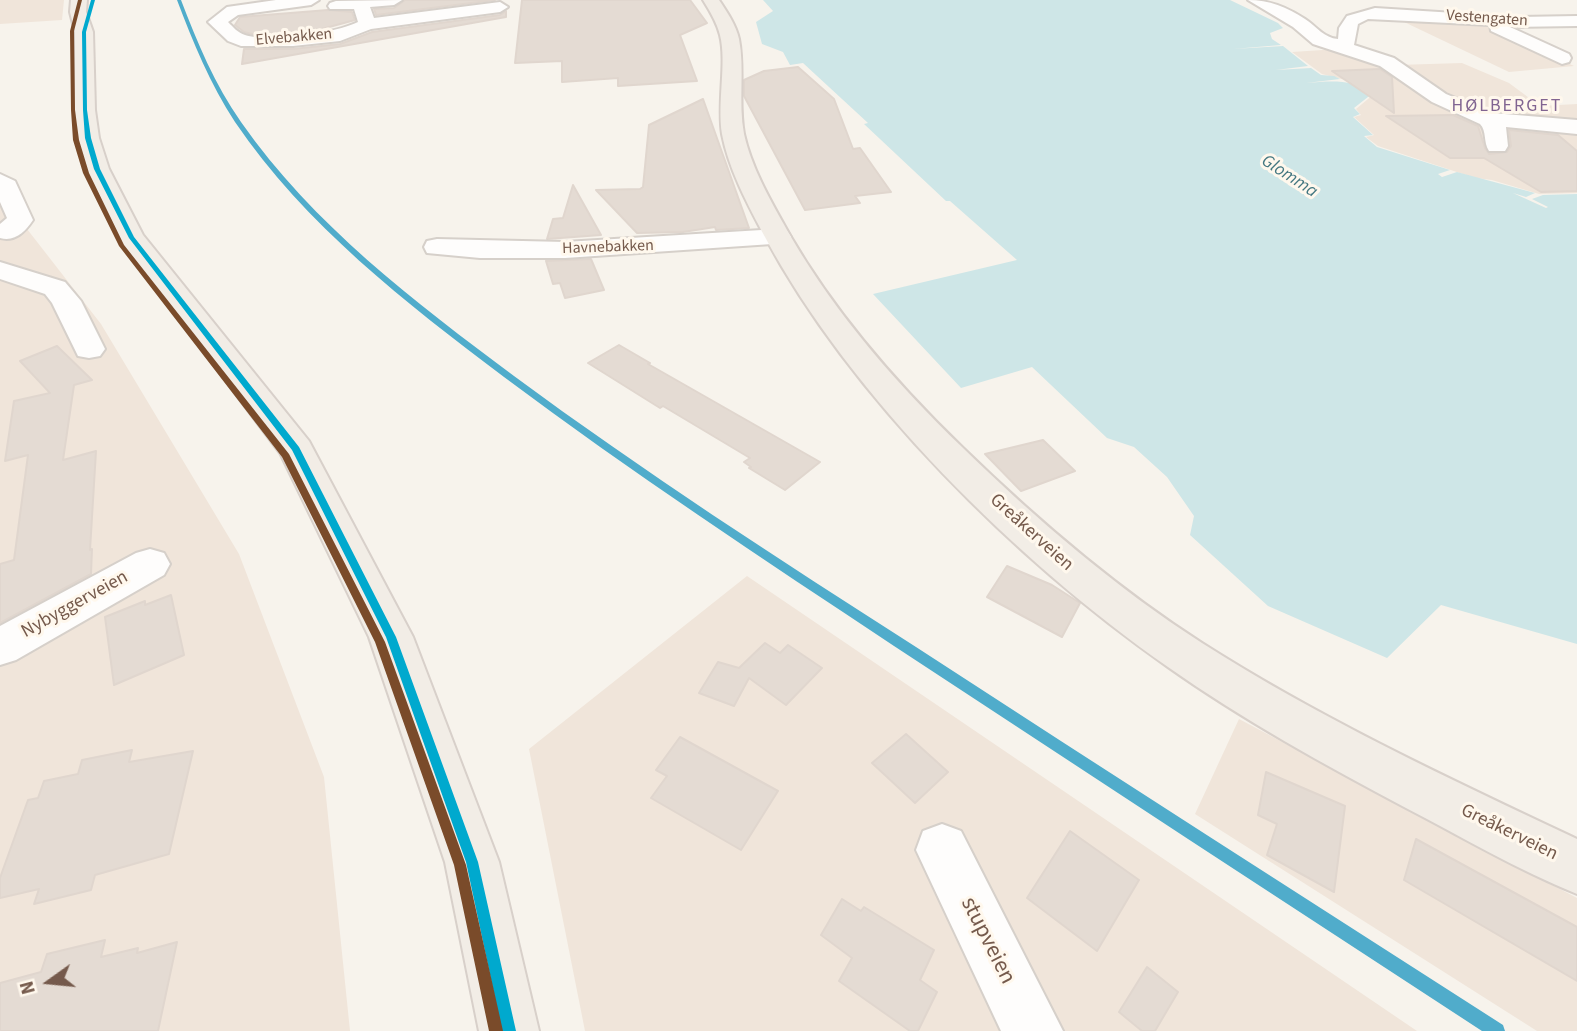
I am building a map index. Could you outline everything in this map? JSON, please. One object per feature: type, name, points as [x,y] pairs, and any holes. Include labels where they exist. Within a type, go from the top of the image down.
[{"type":"main road","name":"Greåkerveien","points":[[711,0],[723,19],[731,44],[730,109],[734,137],[743,164],[778,237],[838,328],[917,423],[1026,530],[1088,583],[1221,679],[1407,783],[1577,867]]},
{"type":"main road","points":[[85,11],[85,110],[97,169],[131,237],[296,449],[391,636],[472,862],[509,1031]]},
{"type":"street","name":"Elvebakken","points":[[311,0],[233,11],[217,22],[234,37],[247,42],[333,36],[357,30],[367,24]]},
{"type":"street","points":[[233,11],[255,13],[394,0]]},
{"type":"street","points":[[1256,0],[1298,23],[1319,40],[1387,62],[1439,98],[1488,120],[1577,127]]},
{"type":"street","points":[[361,3],[367,24],[500,7]]},
{"type":"street","name":"Vestengaten","points":[[1334,46],[1347,42],[1347,29],[1351,19],[1359,15],[1390,12],[1486,20],[1577,22]]},
{"type":"street","points":[[1486,20],[1562,58]]},
{"type":"street","points":[[1488,120],[1495,127],[1497,146]]},
{"type":"street","points":[[0,181],[6,186],[20,220],[8,232]]},
{"type":"street","name":"Havnebakken","points":[[437,247],[500,251],[543,250],[641,247],[778,237]]},
{"type":"street","points":[[0,270],[55,288],[66,300],[89,349]]},
{"type":"street","name":"Nybyggerveien","points":[[0,647],[149,564]]},
{"type":"street","name":"stupveien","points":[[942,850],[1033,1031]]},
{"type":"shaded area","points":[[0,0],[64,0],[62,20],[0,24]]},
{"type":"shaded area","points":[[1402,21],[1476,21],[1574,66],[1509,72]]},
{"type":"shaded area","name":"HØLBERGET","points":[[1338,49],[1397,65],[1462,63],[1509,83],[1540,106],[1577,104],[1577,193],[1539,194],[1492,180],[1475,178],[1378,146],[1366,137],[1374,135],[1354,117],[1361,115],[1356,109],[1374,94],[1361,84],[1322,74],[1292,52]]},
{"type":"shaded area","points":[[0,181],[20,220],[101,324],[239,554],[324,777],[350,1031],[0,1031]]},
{"type":"shaded area","points":[[747,576],[1417,1031],[585,1031],[529,749]]},
{"type":"shaded area","points":[[1239,719],[1577,898],[1577,1031],[1537,1031],[1195,814]]},
{"type":"water","name":"Glomma","points":[[763,0],[1230,0],[1283,28],[1270,33],[1272,39],[1281,45],[1233,49],[1283,46],[1308,66],[1276,70],[1311,68],[1321,75],[1340,79],[1306,83],[1349,83],[1373,93],[1354,108],[1360,114],[1353,117],[1373,135],[1364,136],[1377,147],[1450,170],[1438,174],[1442,177],[1457,172],[1535,193],[1526,197],[1513,193],[1546,208],[1548,207],[1532,199],[1543,195],[1577,194],[1577,644],[1441,605],[1387,658],[1268,606],[1190,535],[1194,516],[1167,477],[1134,447],[1107,438],[1032,367],[961,388],[873,294],[1017,260],[950,201],[946,201],[803,63],[790,65],[783,52],[762,44],[756,22],[773,11]]},
{"type":"building","points":[[405,0],[495,0],[376,15],[374,9],[394,8]]},
{"type":"building","points":[[522,0],[690,0],[707,23],[680,35],[697,81],[618,86],[618,78],[562,82],[562,61],[515,63]]},
{"type":"building","points":[[328,10],[352,12],[355,20],[285,35],[256,35],[244,32],[235,25],[240,17]]},
{"type":"building","points":[[506,11],[506,17],[242,64],[244,49],[293,49],[340,44],[372,32],[500,15]]},
{"type":"building","points":[[798,67],[834,99],[853,149],[860,148],[891,192],[855,196],[860,203],[805,210],[744,96],[744,80],[764,71]]},
{"type":"building","points":[[1380,69],[1392,77],[1394,113],[1332,71]]},
{"type":"building","points":[[703,99],[749,228],[716,230],[715,227],[683,232],[637,233],[596,190],[643,187],[649,125]]},
{"type":"building","points":[[1453,115],[1478,126],[1489,154],[1507,152],[1511,146],[1509,130],[1558,135],[1577,151],[1577,191],[1541,192],[1484,158],[1450,158],[1386,116]]},
{"type":"building","points":[[573,185],[601,235],[547,239],[553,219],[563,218]]},
{"type":"building","points":[[591,259],[604,290],[565,298],[560,283],[553,284],[546,261]]},
{"type":"building","points":[[619,345],[820,462],[785,490],[749,468],[751,467],[744,462],[750,458],[663,406],[660,408],[588,363]]},
{"type":"building","points":[[57,346],[92,380],[74,385],[63,460],[96,451],[91,574],[0,623],[0,564],[14,560],[28,455],[5,461],[14,401],[50,393],[20,361]]},
{"type":"building","points":[[1043,440],[1075,471],[1021,491],[985,454]]},
{"type":"building","points":[[1007,566],[1052,585],[1080,603],[1062,637],[987,597]]},
{"type":"building","points":[[171,595],[184,655],[114,685],[105,617],[145,601],[145,605]]},
{"type":"building","points":[[765,643],[780,653],[788,645],[822,668],[786,705],[749,678],[734,706],[699,693],[718,662],[739,668]]},
{"type":"building","points":[[906,734],[948,772],[915,803],[872,763]]},
{"type":"building","points":[[680,737],[778,791],[741,850],[651,798],[667,776],[656,770]]},
{"type":"building","points":[[132,750],[129,762],[193,751],[169,854],[95,875],[91,890],[34,904],[39,889],[0,898],[0,878],[28,800],[38,798],[44,781],[78,774],[82,760]]},
{"type":"building","points":[[1266,772],[1345,806],[1334,892],[1267,855],[1277,824],[1258,815]]},
{"type":"building","points":[[1070,831],[1139,880],[1097,951],[1027,898]]},
{"type":"building","points":[[1416,839],[1577,927],[1577,981],[1404,880]]},
{"type":"building","points":[[842,899],[861,911],[864,907],[934,950],[920,980],[937,992],[918,1031],[910,1031],[839,981],[852,958],[821,935]]},
{"type":"building","points":[[105,940],[101,957],[138,948],[137,953],[177,942],[158,1031],[0,1031],[0,983],[41,972],[47,954]]},
{"type":"building","points":[[1147,967],[1178,992],[1155,1031],[1142,1031],[1119,1012]]},
{"type":"transit line","points":[[80,0],[72,31],[73,110],[76,140],[86,173],[121,245],[286,456],[380,642],[460,865],[496,1031]]},
{"type":"transit line","points":[[93,0],[84,32],[85,110],[88,138],[97,169],[131,237],[296,449],[391,637],[472,862],[509,1031]]},
{"type":"transit line","points":[[179,0],[220,93],[264,157],[292,190],[354,252],[456,336],[541,400],[747,543],[1497,1031]]},
{"type":"district","name":"HØLBERGET","points":[[1507,107]]}]
